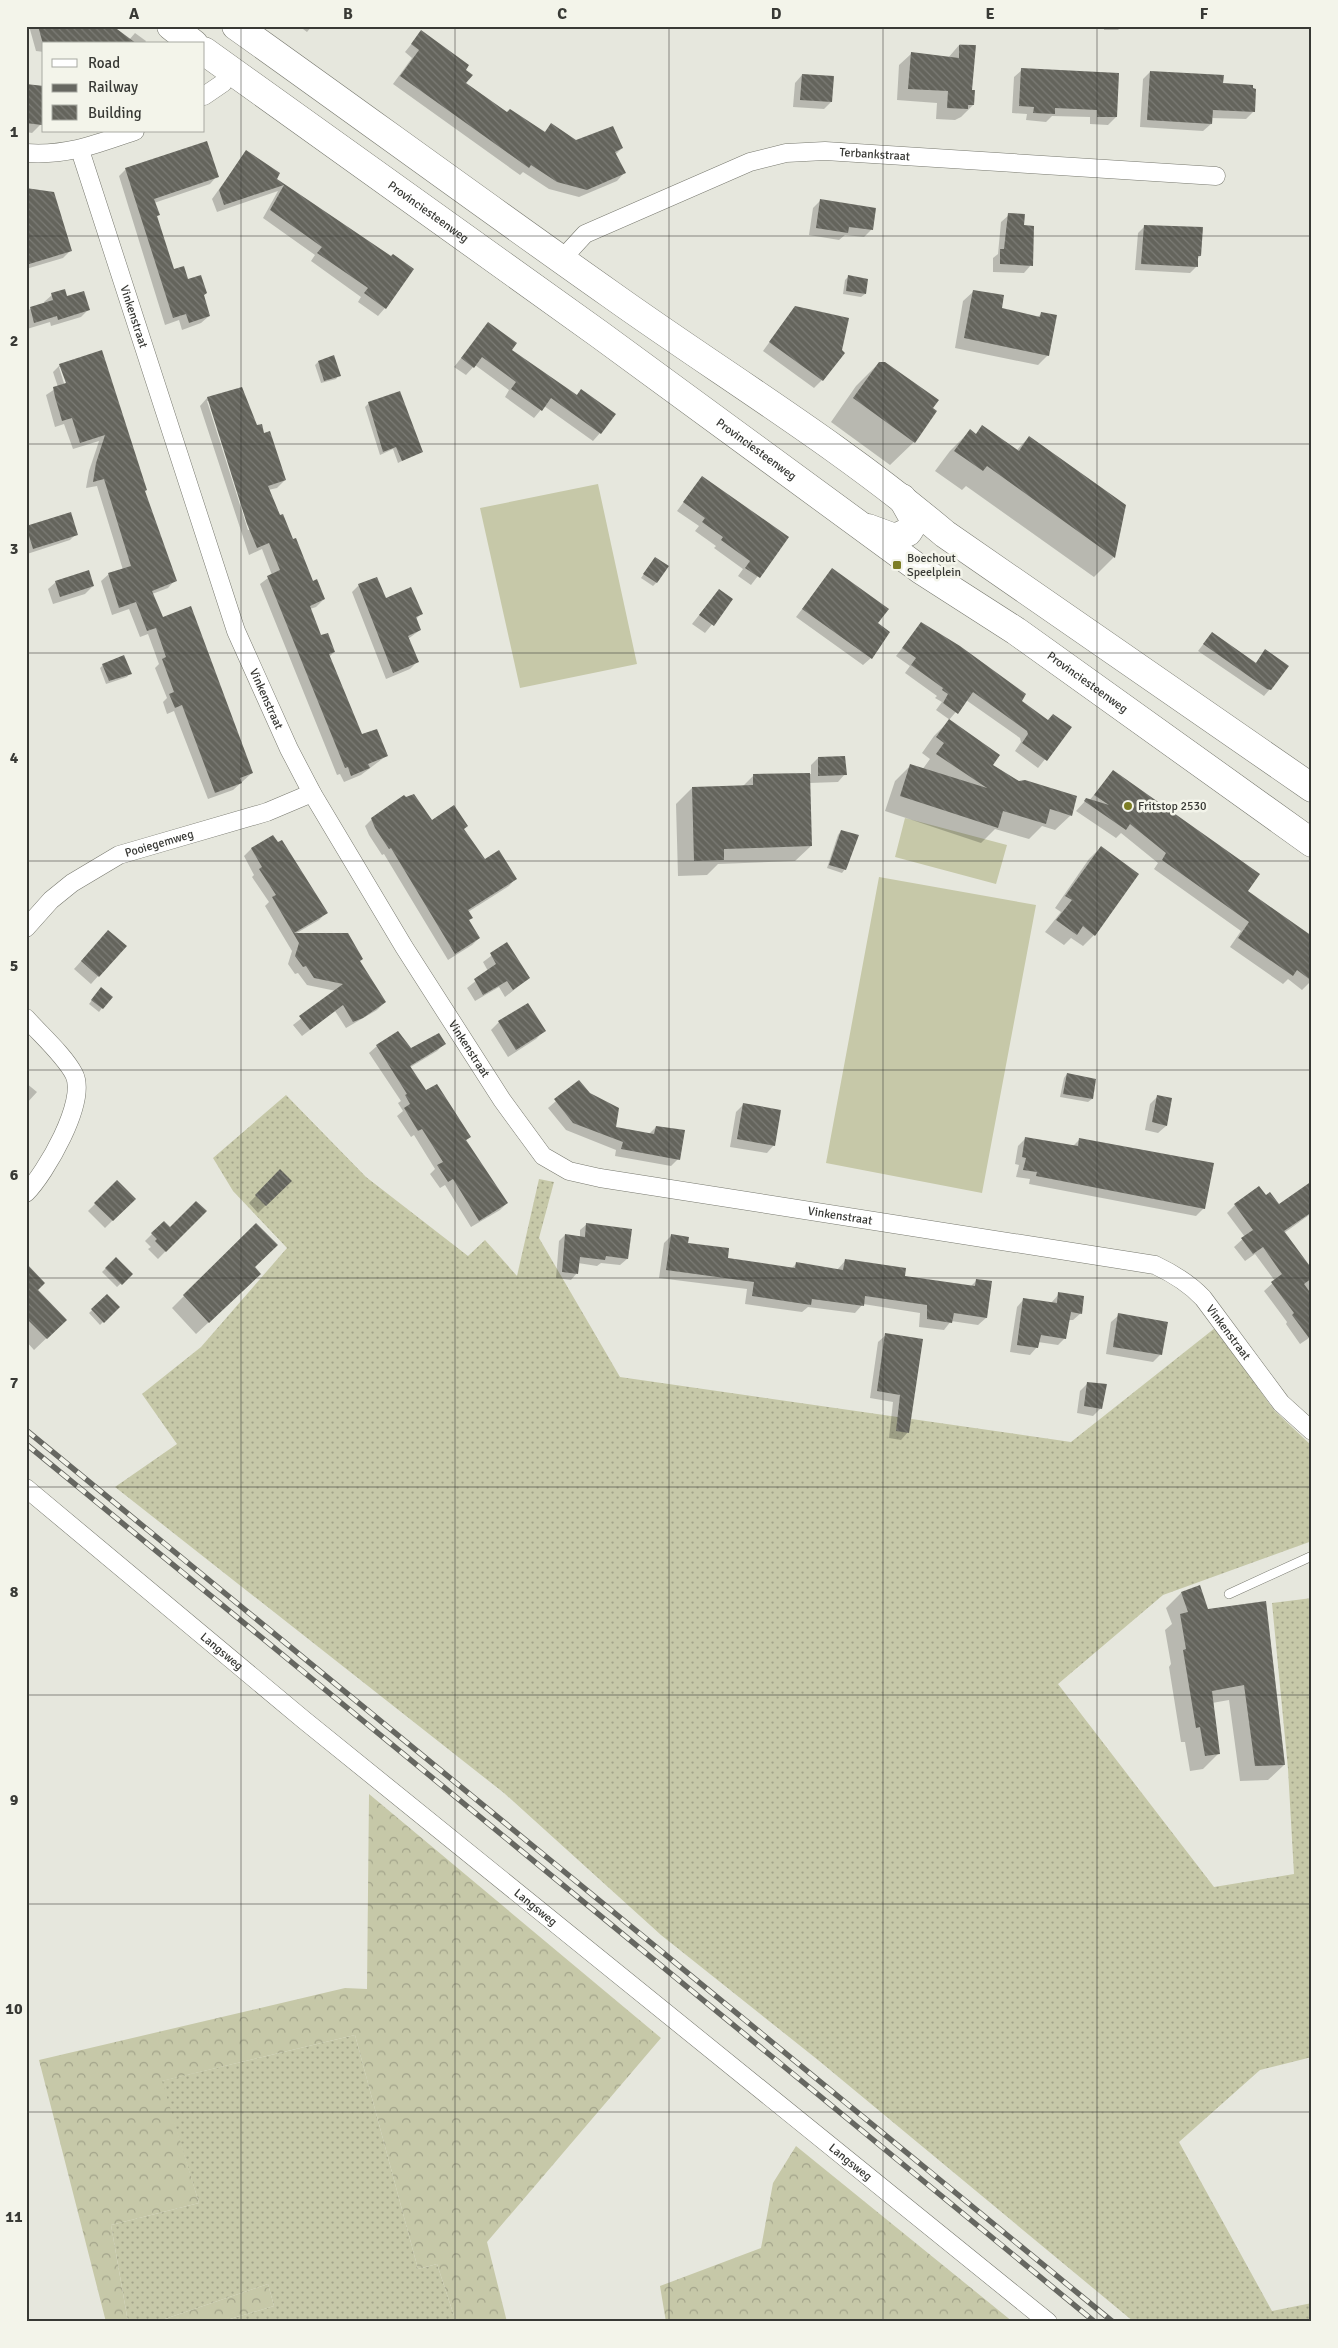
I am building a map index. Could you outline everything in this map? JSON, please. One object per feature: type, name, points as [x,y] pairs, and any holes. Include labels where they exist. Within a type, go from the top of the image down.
[{"type":"main road","points":[[171,26],[191,42]]},
{"type":"main road","points":[[236,26],[562,260],[902,497],[945,534],[1312,788]]},
{"type":"main road","name":"Provinciesteenweg","points":[[205,52],[599,334],[921,570],[1016,632],[1312,843]]},
{"type":"main road","points":[[269,98],[260,84],[264,70],[276,67],[297,80],[315,82]]},
{"type":"main road","points":[[858,524],[895,538],[908,532],[915,521],[902,497]]},
{"type":"street","points":[[205,95],[223,83],[229,69]]},
{"type":"street","points":[[26,153],[44,155],[80,150],[132,132]]},
{"type":"street","name":"Vinkenstraat","points":[[80,150],[236,631],[289,749],[312,794],[404,947],[502,1100],[544,1156],[569,1171],[600,1178],[1155,1265],[1184,1280],[1203,1298],[1282,1403],[1312,1431]]},
{"type":"street","name":"Terbankstraat","points":[[562,260],[585,234],[750,162],[786,153],[825,151],[1216,176]]},
{"type":"street","name":"Pooiegemweg","points":[[26,928],[51,900],[72,883],[119,855],[267,812],[312,794]]},
{"type":"street","points":[[26,1018],[75,1076],[69,1118],[60,1143],[49,1163],[26,1193]]},
{"type":"street","name":"Langsweg","points":[[26,1488],[304,1720],[1048,2322]]},
{"type":"lane","points":[[1230,1594],[1312,1556]]},
{"type":"green space","points":[[598,484],[637,664],[520,688],[480,508]]},
{"type":"green space","points":[[905,818],[1007,845],[996,884],[895,857]]},
{"type":"green space","points":[[879,877],[1036,905],[982,1193],[826,1163]]},
{"type":"green space","points":[[286,1095],[366,1177],[468,1256],[485,1240],[517,1276],[539,1179],[554,1182],[539,1238],[620,1377],[1071,1442],[1215,1328],[1274,1410],[1312,1446],[1312,1541],[1163,1595],[1058,1684],[1214,1887],[1294,1874],[1288,1769],[1272,1603],[1312,1598],[1312,2057],[1260,2070],[1179,2142],[1272,2311],[1312,2303],[1312,2322],[1134,2322],[818,2060],[661,1935],[504,1793],[115,1487],[177,1444],[142,1394],[201,1347],[287,1248],[233,1191],[213,1158]]},
{"type":"green space","points":[[369,1794],[661,2038],[487,2242],[507,2322],[456,2322],[437,2264],[418,2269],[355,2035],[162,2081],[199,2203],[111,2225],[128,2322],[106,2322],[39,2060],[345,1988],[367,1989]]},
{"type":"green space","points":[[355,2035],[418,2269],[437,2264],[456,2322],[220,2322],[274,2306],[268,2284],[156,2322],[128,2322],[111,2225],[199,2203],[161,2081]]},
{"type":"green space","points":[[796,2146],[1013,2322],[666,2322],[660,2286],[761,2248],[773,2183]]},
{"type":"green space","points":[[268,2284],[274,2306],[220,2322],[156,2322]]},
{"type":"building","points":[[38,26],[113,26],[134,42],[42,42]]},
{"type":"building","points":[[421,30],[469,65],[466,70],[473,75],[466,83],[507,112],[510,109],[545,132],[551,123],[576,140],[613,126],[623,148],[615,152],[626,173],[587,190],[557,182],[531,165],[529,168],[400,76],[419,50],[411,44]]},
{"type":"building","points":[[959,45],[976,45],[972,90],[975,90],[974,105],[968,105],[968,109],[947,108],[948,91],[908,89],[911,52],[959,58]]},
{"type":"building","points":[[1021,68],[1119,73],[1117,117],[1097,117],[1097,110],[1055,108],[1055,114],[1033,113],[1034,107],[1019,106]]},
{"type":"building","points":[[1150,71],[1224,75],[1223,83],[1253,85],[1253,88],[1256,89],[1255,112],[1213,110],[1212,124],[1147,120]]},
{"type":"building","points":[[802,74],[834,76],[832,102],[800,100]]},
{"type":"building","points":[[26,84],[42,86],[42,125],[26,123]]},
{"type":"building","points":[[207,141],[219,177],[154,199],[160,215],[157,216],[174,269],[184,266],[188,279],[201,275],[207,293],[204,295],[210,316],[189,323],[186,314],[173,318],[125,168]]},
{"type":"building","points":[[246,150],[280,173],[277,179],[391,256],[393,254],[414,269],[386,309],[364,293],[368,288],[317,253],[322,247],[270,210],[284,185],[224,205],[219,190]]},
{"type":"building","points":[[26,188],[54,192],[72,251],[26,265]]},
{"type":"building","points":[[820,199],[876,208],[873,230],[849,227],[848,233],[816,228]]},
{"type":"building","points":[[1008,213],[1025,214],[1024,225],[1034,226],[1033,266],[1000,264],[1000,249],[1004,249]]},
{"type":"building","points":[[1144,225],[1203,227],[1201,256],[1198,256],[1198,267],[1141,264]]},
{"type":"building","points":[[848,275],[868,279],[866,294],[846,291]]},
{"type":"building","points":[[65,289],[67,296],[84,291],[90,310],[58,320],[57,316],[34,323],[30,307],[53,300],[51,293]]},
{"type":"building","points":[[973,290],[1004,295],[1002,308],[1040,317],[1041,312],[1057,315],[1049,356],[964,338]]},
{"type":"building","points":[[795,306],[849,318],[842,350],[845,353],[823,381],[769,342]]},
{"type":"building","points":[[488,322],[517,343],[512,350],[577,395],[581,389],[616,414],[601,434],[551,398],[542,411],[511,389],[516,382],[482,357],[474,368],[461,358]]},
{"type":"building","points":[[102,350],[147,490],[145,491],[177,581],[152,591],[163,617],[191,606],[253,773],[240,778],[242,783],[215,793],[182,705],[175,708],[169,694],[174,692],[162,659],[166,657],[156,628],[147,631],[136,602],[119,608],[108,573],[131,566],[104,479],[93,482],[96,463],[105,435],[80,443],[72,418],[62,421],[55,397],[53,387],[66,383],[59,364]]},
{"type":"building","points":[[334,355],[341,376],[324,381],[318,361]]},
{"type":"building","points":[[879,362],[885,362],[939,400],[933,408],[937,411],[915,443],[853,398]]},
{"type":"building","points":[[242,387],[257,425],[262,424],[264,433],[270,431],[286,480],[268,486],[280,515],[283,514],[293,539],[296,538],[313,581],[317,579],[325,599],[310,606],[321,635],[328,633],[335,652],[329,654],[362,734],[377,729],[388,756],[368,764],[370,768],[351,776],[348,767],[345,768],[267,576],[280,570],[269,543],[257,548],[247,524],[207,397]]},
{"type":"building","points":[[400,391],[423,452],[402,461],[396,447],[383,452],[368,402]]},
{"type":"building","points":[[982,425],[1019,451],[1029,436],[1126,505],[1115,558],[987,466],[983,471],[954,451],[970,429],[976,434]]},
{"type":"building","points":[[702,476],[789,537],[760,578],[745,568],[750,561],[721,540],[723,537],[702,522],[705,518],[683,502]]},
{"type":"building","points":[[71,512],[78,535],[33,549],[26,526]]},
{"type":"building","points":[[655,557],[669,566],[657,583],[643,574]]},
{"type":"building","points":[[832,568],[889,609],[878,623],[890,632],[872,659],[802,609]]},
{"type":"building","points":[[89,570],[94,586],[60,597],[55,581]]},
{"type":"building","points":[[377,577],[386,598],[411,587],[423,614],[416,617],[421,630],[408,636],[419,662],[393,673],[358,584]]},
{"type":"building","points":[[719,589],[733,599],[714,626],[699,615]]},
{"type":"building","points":[[921,622],[960,646],[1026,694],[1022,701],[1048,720],[1053,714],[1072,727],[1047,761],[1022,743],[1028,734],[1027,731],[973,692],[958,714],[943,703],[948,694],[942,690],[943,688],[911,665],[916,658],[902,648]]},
{"type":"building","points":[[1212,632],[1256,663],[1265,649],[1289,666],[1271,690],[1267,689],[1203,644]]},
{"type":"building","points":[[124,655],[132,674],[109,681],[102,664]]},
{"type":"building","points":[[949,719],[1000,755],[993,765],[1019,781],[1025,780],[1077,796],[1072,816],[1050,809],[1046,824],[1003,811],[998,828],[900,796],[910,764],[987,788],[936,754],[944,743],[936,737]]},
{"type":"building","points":[[845,756],[847,775],[818,776],[818,757]]},
{"type":"building","points":[[1113,770],[1260,874],[1248,891],[1312,936],[1312,981],[1297,970],[1293,976],[1238,938],[1249,922],[1162,860],[1166,853],[1130,824],[1126,830],[1084,801],[1086,798],[1109,805],[1094,795]]},
{"type":"building","points":[[810,773],[812,846],[724,849],[724,860],[694,861],[692,787],[753,785],[753,774]]},
{"type":"building","points":[[414,794],[432,820],[454,805],[468,826],[464,829],[485,859],[499,850],[517,879],[468,910],[473,918],[469,920],[480,938],[455,954],[391,848],[389,849],[375,828],[371,818],[404,795],[406,797]]},
{"type":"building","points":[[841,830],[859,835],[846,870],[829,865]]},
{"type":"building","points":[[273,835],[278,842],[282,840],[328,913],[294,933],[348,933],[363,959],[360,961],[386,1002],[363,1018],[353,1022],[343,1005],[310,1030],[299,1016],[343,984],[314,978],[306,966],[303,967],[295,956],[299,943],[272,897],[276,895],[259,869],[262,867],[251,848]]},
{"type":"building","points":[[1101,846],[1139,874],[1095,936],[1083,926],[1077,935],[1056,920],[1072,900],[1065,896]]},
{"type":"building","points":[[108,930],[127,946],[99,977],[81,961]]},
{"type":"building","points":[[507,942],[530,978],[513,990],[507,981],[483,995],[474,979],[496,964],[490,953]]},
{"type":"building","points":[[101,987],[113,997],[103,1009],[91,1000]]},
{"type":"building","points":[[528,1003],[546,1031],[516,1050],[498,1021]]},
{"type":"building","points":[[398,1031],[411,1048],[439,1033],[446,1044],[410,1066],[426,1090],[437,1084],[471,1137],[466,1140],[508,1203],[479,1221],[453,1179],[448,1182],[437,1165],[443,1162],[422,1129],[418,1131],[404,1108],[410,1104],[405,1095],[407,1094],[376,1045]]},
{"type":"building","points":[[1067,1073],[1096,1079],[1093,1099],[1063,1094]]},
{"type":"building","points":[[579,1080],[590,1093],[619,1108],[616,1127],[654,1134],[656,1126],[685,1130],[680,1160],[621,1149],[623,1142],[573,1123],[554,1099]]},
{"type":"building","points":[[1157,1095],[1172,1098],[1167,1126],[1152,1122]]},
{"type":"building","points":[[743,1103],[781,1110],[775,1146],[737,1139]]},
{"type":"building","points":[[1025,1137],[1078,1146],[1079,1138],[1214,1163],[1205,1209],[1036,1176],[1037,1172],[1023,1170],[1026,1158],[1022,1157]]},
{"type":"building","points":[[280,1169],[292,1181],[266,1206],[255,1195]]},
{"type":"building","points":[[117,1180],[136,1199],[113,1221],[94,1203]]},
{"type":"building","points":[[1312,1181],[1312,1212],[1284,1231],[1312,1269],[1312,1278],[1304,1284],[1312,1295],[1312,1342],[1271,1282],[1282,1274],[1263,1247],[1253,1254],[1241,1238],[1253,1230],[1234,1204],[1259,1186],[1266,1195],[1270,1192],[1279,1204]]},
{"type":"building","points":[[196,1201],[207,1211],[166,1252],[155,1241],[157,1239],[151,1233],[164,1221],[170,1227]]},
{"type":"building","points":[[256,1223],[278,1245],[255,1267],[261,1274],[209,1323],[183,1295]]},
{"type":"building","points":[[586,1223],[632,1229],[628,1259],[606,1256],[605,1260],[580,1257],[578,1274],[562,1272],[565,1234],[585,1237]]},
{"type":"building","points":[[671,1234],[689,1237],[688,1243],[729,1248],[728,1258],[795,1268],[796,1262],[843,1270],[845,1259],[906,1268],[905,1276],[975,1286],[976,1279],[992,1281],[987,1318],[954,1313],[952,1323],[927,1319],[927,1305],[865,1296],[864,1306],[812,1299],[811,1305],[752,1296],[754,1282],[666,1270]]},
{"type":"building","points":[[116,1257],[133,1274],[122,1285],[105,1268]]},
{"type":"building","points":[[26,1263],[45,1283],[38,1290],[67,1320],[47,1339],[26,1318]]},
{"type":"building","points":[[1058,1292],[1084,1296],[1082,1314],[1071,1312],[1066,1339],[1041,1335],[1038,1348],[1017,1345],[1023,1298],[1057,1303]]},
{"type":"building","points":[[107,1294],[120,1307],[104,1323],[91,1309]]},
{"type":"building","points":[[1118,1313],[1168,1322],[1162,1355],[1113,1347]]},
{"type":"building","points":[[885,1333],[923,1339],[909,1433],[896,1431],[900,1395],[877,1391]]},
{"type":"building","points":[[1087,1382],[1107,1384],[1102,1409],[1084,1406]]},
{"type":"building","points":[[1200,1585],[1208,1609],[1266,1601],[1285,1765],[1255,1766],[1244,1685],[1212,1691],[1220,1754],[1205,1756],[1200,1727],[1196,1728],[1183,1650],[1186,1649],[1180,1614],[1188,1612],[1181,1592]]},
{"type":"railway","points":[[26,1430],[1113,2322]]},
{"type":"railway","points":[[26,1444],[1095,2322]]},
{"type":"place","name":"Boechout Speelplein","points":[[897,565]]},
{"type":"place","name":"Fritstop 2530","points":[[1128,806]]}]
